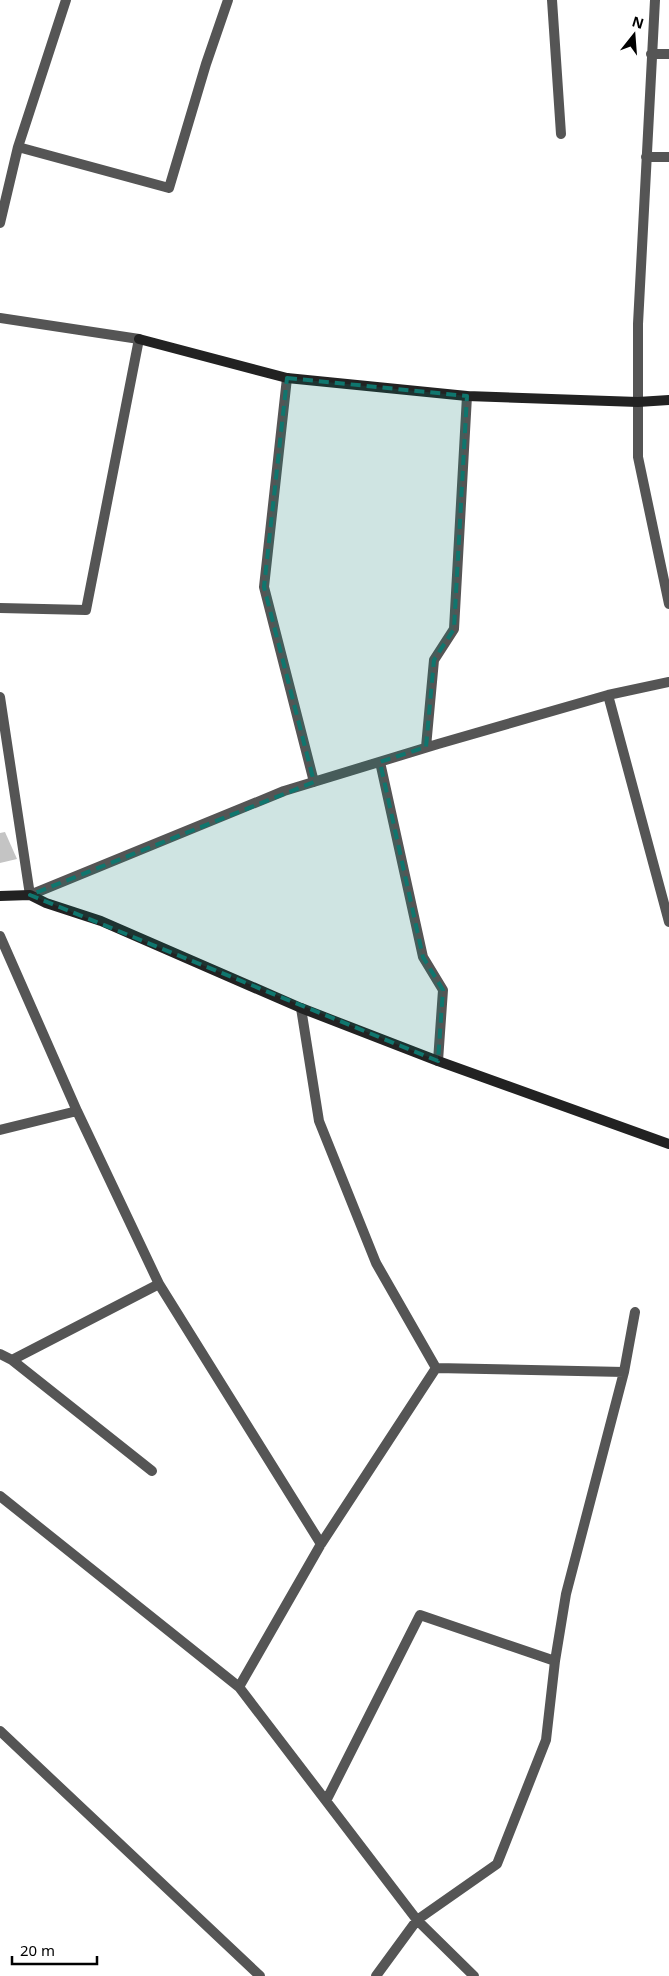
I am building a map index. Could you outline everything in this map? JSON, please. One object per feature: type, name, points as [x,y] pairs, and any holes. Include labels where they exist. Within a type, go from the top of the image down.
[{"type":"street","points":[[0,223],[18,147],[66,0]]},
{"type":"street","points":[[18,147],[170,188],[206,64],[228,0]]},
{"type":"street","points":[[552,0],[562,134]]},
{"type":"street","points":[[655,0],[638,324],[638,457],[669,604]]},
{"type":"street","points":[[652,54],[669,54]]},
{"type":"street","points":[[646,157],[669,157]]},
{"type":"street","points":[[0,318],[139,339],[287,378],[467,396],[638,402],[669,400]]},
{"type":"street","points":[[0,608],[86,610],[139,339]]},
{"type":"street","points":[[287,378],[264,588],[314,782]]},
{"type":"street","points":[[426,747],[434,660],[454,629],[467,396]]},
{"type":"street","points":[[0,896],[30,895],[284,791],[426,747],[608,695],[669,682]]},
{"type":"street","points":[[608,695],[669,922]]},
{"type":"street","points":[[0,697],[30,895]]},
{"type":"street","points":[[380,762],[423,957],[443,990],[438,1061]]},
{"type":"street","points":[[30,895],[46,903],[101,921],[301,1008],[438,1061],[669,1144]]},
{"type":"street","points":[[0,936],[77,1111],[159,1284],[321,1544]]},
{"type":"street","points":[[301,1008],[319,1121],[376,1263],[436,1368]]},
{"type":"street","points":[[0,1130],[77,1111]]},
{"type":"street","points":[[12,1360],[159,1284]]},
{"type":"street","points":[[376,1976],[417,1920],[497,1864],[546,1740],[555,1661],[566,1594],[624,1372],[635,1312]]},
{"type":"street","points":[[0,1354],[12,1360],[152,1471]]},
{"type":"street","points":[[436,1368],[624,1372]]},
{"type":"street","points":[[239,1687],[321,1544],[436,1368]]},
{"type":"street","points":[[0,1496],[239,1687],[417,1920],[474,1976]]},
{"type":"street","points":[[326,1801],[420,1615],[555,1661]]},
{"type":"street","points":[[0,1731],[260,1976]]},
{"type":"highlighted area","points":[[287,378],[467,396],[454,629],[434,660],[426,747],[380,762],[423,957],[443,990],[438,1061],[30,895],[314,782],[264,587]]},
{"type":"building","points":[[5,832],[17,859],[0,863],[0,833]]}]
